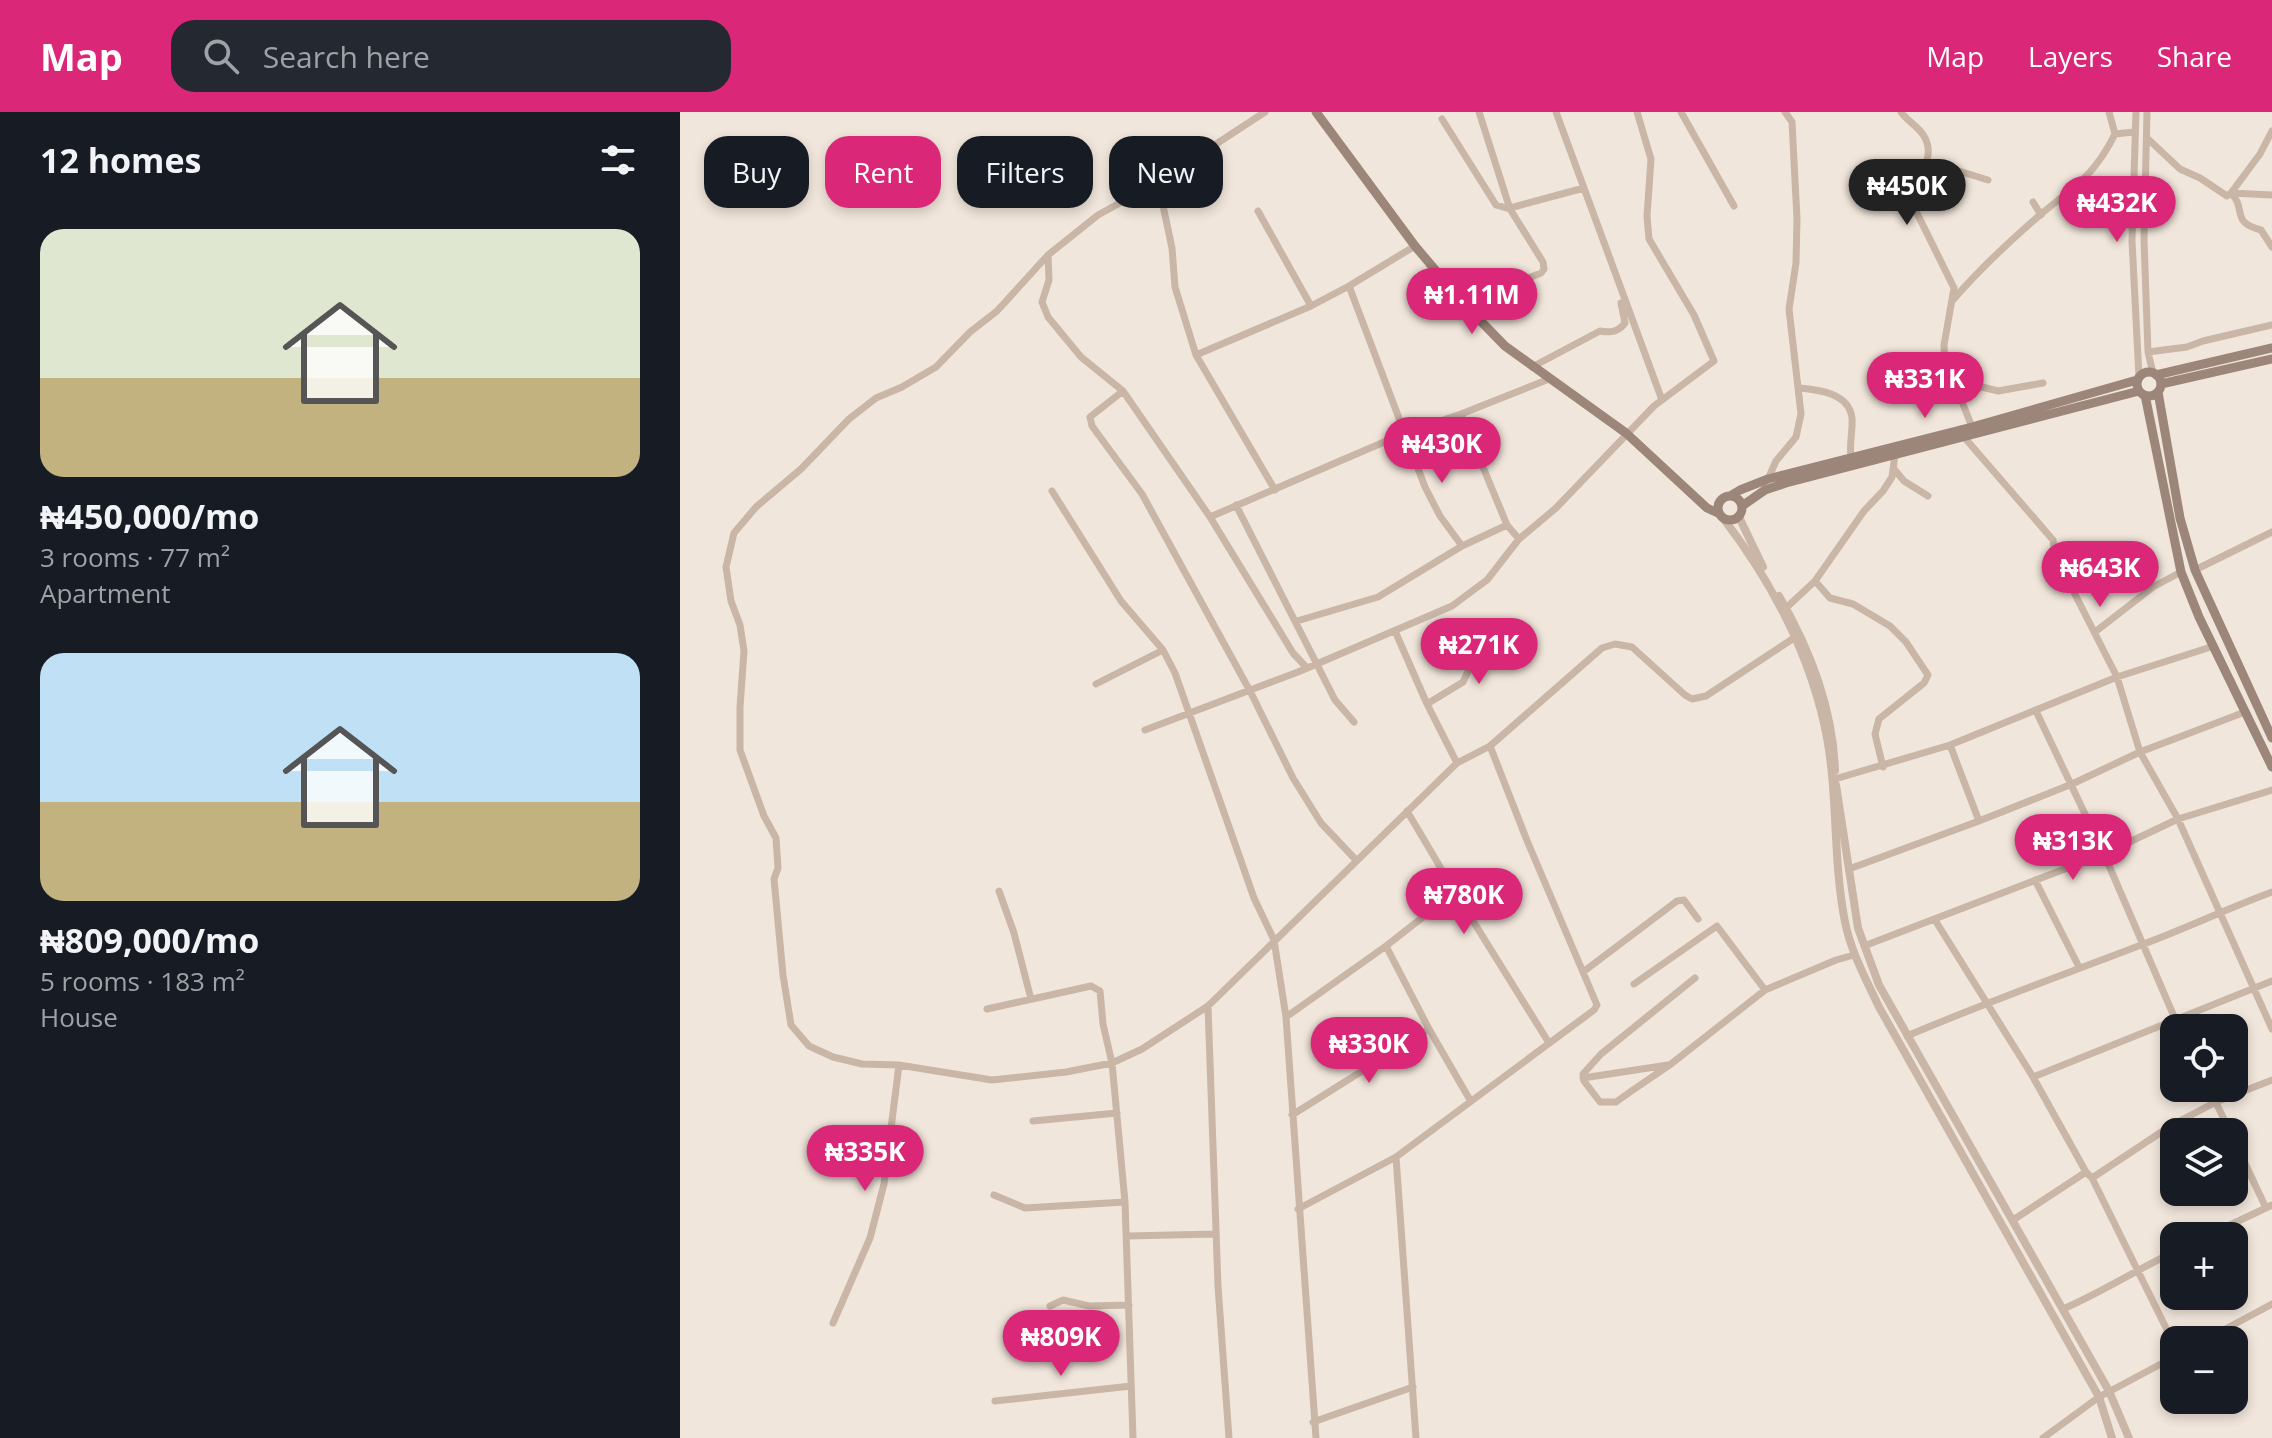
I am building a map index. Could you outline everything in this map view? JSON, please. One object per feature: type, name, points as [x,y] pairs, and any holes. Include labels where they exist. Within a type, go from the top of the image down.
[{"type":"main road","points":[[1316,112],[1415,246],[1505,346],[1626,433],[1707,508],[1731,520],[1765,490],[1786,483],[1964,437],[2140,386]]},
{"type":"main road","points":[[2157,381],[2272,348]]},
{"type":"main road","points":[[2272,359],[2157,381],[2145,373],[2140,386],[2181,572],[2199,617],[2272,767]]},
{"type":"main road","points":[[2140,386],[2152,396],[2157,381]]},
{"type":"main road","points":[[2157,381],[2180,518],[2195,570],[2272,738]]},
{"type":"main road","points":[[1721,516],[1718,507],[1726,499],[1768,479],[2140,386]]},
{"type":"main road","points":[[1696,495],[1737,498],[1741,512]]},
{"type":"street","points":[[1223,139],[1265,112]]},
{"type":"street","points":[[1464,304],[1541,273],[1544,269],[1543,262],[1510,209],[1479,112]]},
{"type":"street","points":[[1556,112],[1662,400]]},
{"type":"street","points":[[1145,730],[1318,664],[1441,612],[1487,580],[1519,539],[1556,508],[1626,433],[1662,400],[1714,361],[1694,315],[1649,239],[1647,216],[1651,159],[1637,112]]},
{"type":"street","points":[[1681,112],[1734,206]]},
{"type":"street","points":[[1768,479],[1776,461],[1796,437],[1801,414],[1800,388],[1790,334],[1789,309],[1796,263],[1797,219],[1792,122],[1785,112]]},
{"type":"street","points":[[1901,112],[1927,141],[1927,161],[1909,197],[1954,288],[1944,345],[1945,368],[1972,427]]},
{"type":"street","points":[[1953,300],[2041,215],[2092,173],[2115,134],[2109,112]]},
{"type":"street","points":[[2136,112],[2132,241],[2140,386]]},
{"type":"street","points":[[2147,112],[2144,240],[2148,352],[2157,381]]},
{"type":"street","points":[[1442,119],[1496,205],[1510,209],[1584,188]]},
{"type":"street","points":[[2146,138],[2180,169],[2227,196],[2260,154],[2272,131]]},
{"type":"street","points":[[2115,134],[2134,132]]},
{"type":"street","points":[[1927,161],[1988,180]]},
{"type":"street","points":[[2231,193],[2272,195]]},
{"type":"street","points":[[2231,193],[2238,200],[2239,217],[2247,226],[2261,230],[2272,247]]},
{"type":"street","points":[[2033,202],[2041,215]]},
{"type":"street","points":[[1111,208],[1048,255],[997,311],[970,332],[936,367],[876,398],[849,419],[801,469],[756,507],[734,533],[726,567],[744,651],[740,750],[764,816],[776,838],[776,920],[791,1025],[809,1046],[833,1057],[862,1064],[899,1065],[992,1080],[1066,1072],[1112,1063],[1142,1049],[1208,1006],[1457,763],[1490,746],[1607,646],[1624,644],[1632,647],[1692,699],[1706,696],[1794,638]]},
{"type":"street","points":[[1164,208],[1172,248],[1175,287],[1196,355],[1275,490]]},
{"type":"street","points":[[1258,211],[1311,306]]},
{"type":"street","points":[[1196,355],[1311,306],[1415,246]]},
{"type":"street","points":[[1048,255],[1049,280],[1042,302],[1048,317],[1081,357],[1123,391],[1210,517],[1293,653],[1307,668]]},
{"type":"street","points":[[1532,367],[1600,331],[1608,333],[1620,329],[1625,323],[1618,285]]},
{"type":"street","points":[[1349,286],[1425,487],[1440,516],[1462,546]]},
{"type":"street","points":[[2148,352],[2187,347],[2272,325]]},
{"type":"street","points":[[1210,517],[1405,433],[1549,379]]},
{"type":"street","points":[[1959,394],[1982,387],[1998,391],[2043,383]]},
{"type":"street","points":[[1800,388],[1822,390],[1848,405],[1852,415],[1851,457]]},
{"type":"street","points":[[1123,391],[1090,417],[1091,422],[1142,494],[1250,691],[1293,778],[1321,823],[1356,860]]},
{"type":"street","points":[[1461,414],[1507,525],[1519,539]]},
{"type":"street","points":[[1964,437],[2053,540],[2055,555],[2117,677],[2140,752],[2178,819],[2272,1029]]},
{"type":"street","points":[[1786,608],[1815,581],[1864,511],[1883,491],[1894,469],[1895,455]]},
{"type":"street","points":[[1894,469],[1904,481],[1928,496]]},
{"type":"street","points":[[1052,491],[1121,601],[1163,650],[1175,673],[1254,898],[1274,940],[1286,1017],[1316,1438]]},
{"type":"street","points":[[1236,505],[1335,700],[1354,722]]},
{"type":"street","points":[[1741,512],[1760,563],[1815,669],[1832,727],[1835,779],[1858,928],[1879,985],[2109,1391],[2129,1438]]},
{"type":"street","points":[[1721,516],[1755,564],[1813,681],[1825,726],[1840,891],[1854,955],[1879,1007],[2099,1397],[2112,1438]]},
{"type":"street","points":[[1297,621],[1378,597],[1462,546],[1507,525]]},
{"type":"street","points":[[2195,570],[2272,532]]},
{"type":"street","points":[[2095,632],[2153,587],[2181,572]]},
{"type":"street","points":[[1815,581],[1830,598],[1853,604],[1890,626],[1906,642],[1928,675],[1924,683],[1879,719],[1875,734],[1883,767]]},
{"type":"street","points":[[1427,704],[1463,682],[1488,629]]},
{"type":"street","points":[[1395,631],[1457,763]]},
{"type":"street","points":[[1835,779],[1950,745],[2117,677],[2214,646]]},
{"type":"street","points":[[1096,684],[1163,650]]},
{"type":"street","points":[[2036,711],[2104,854],[2173,1014]]},
{"type":"street","points":[[1849,869],[1979,821],[2072,784],[2140,752],[2245,712]]},
{"type":"street","points":[[1950,745],[1979,821]]},
{"type":"street","points":[[1298,1209],[1396,1157],[1597,1005],[1490,746]]},
{"type":"street","points":[[1864,946],[2104,854],[2178,819],[2272,790]]},
{"type":"street","points":[[1407,811],[1549,1043]]},
{"type":"street","points":[[2035,880],[2079,967]]},
{"type":"street","points":[[999,891],[1014,933],[1031,999]]},
{"type":"street","points":[[1286,1017],[1455,892]]},
{"type":"street","points":[[1907,1036],[2272,892]]},
{"type":"street","points":[[1583,972],[1677,901],[1684,900],[1698,919]]},
{"type":"street","points":[[1935,920],[2033,1077],[2089,1175],[2165,1326]]},
{"type":"street","points":[[1634,984],[1719,926],[1765,990]]},
{"type":"street","points":[[1386,946],[1470,1100]]},
{"type":"street","points":[[1583,1078],[1600,1102],[1616,1102],[1671,1064],[1765,990],[1854,955]]},
{"type":"street","points":[[1583,1078],[1601,1054],[1695,978]]},
{"type":"street","points":[[2188,1014],[2272,981]]},
{"type":"street","points":[[987,1009],[1096,987],[1100,991],[1103,1024],[1112,1063],[1125,1202],[1133,1438]]},
{"type":"street","points":[[1208,1006],[1216,1234],[1229,1438]]},
{"type":"street","points":[[2033,1077],[2160,1025]]},
{"type":"street","points":[[1292,1115],[1429,1029]]},
{"type":"street","points":[[1583,1078],[1671,1064]]},
{"type":"street","points":[[833,1323],[870,1238],[884,1184],[899,1065]]},
{"type":"street","points":[[2248,1089],[2272,1080]]},
{"type":"street","points":[[2013,1220],[2216,1102],[2223,1118]]},
{"type":"street","points":[[1033,1121],[1117,1113]]},
{"type":"street","points":[[1396,1157],[1416,1438]]},
{"type":"street","points":[[2237,1222],[2269,1207],[2248,1167]]},
{"type":"street","points":[[994,1195],[1025,1208],[1125,1202]]},
{"type":"street","points":[[1127,1236],[1216,1234]]},
{"type":"street","points":[[2063,1309],[2103,1292],[2136,1269],[2160,1258]]},
{"type":"street","points":[[1050,1306],[1063,1300],[1089,1306],[1129,1305]]},
{"type":"street","points":[[2231,1326],[2272,1304]]},
{"type":"street","points":[[2043,1438],[2099,1397],[2160,1364]]},
{"type":"street","points":[[995,1401],[1131,1386]]},
{"type":"street","points":[[1313,1422],[1413,1387]]}]
